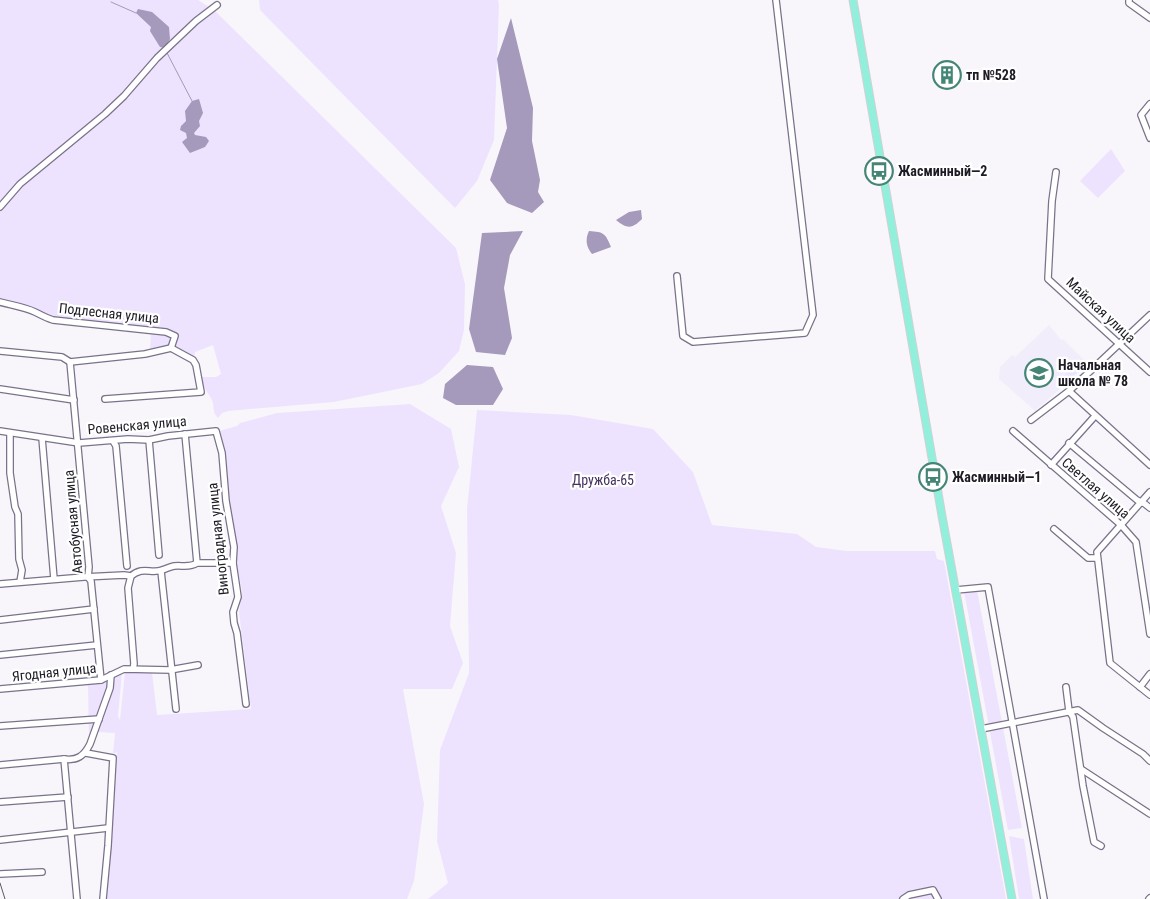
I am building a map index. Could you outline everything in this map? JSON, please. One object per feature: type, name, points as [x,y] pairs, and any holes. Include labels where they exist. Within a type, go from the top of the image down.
[{"type":"main road","points":[[853,0],[1012,899]]},
{"type":"street","points":[[677,276],[683,336],[693,342],[805,332],[814,315],[776,0]]},
{"type":"street","points":[[1129,0],[1129,3],[1150,18]]},
{"type":"street","points":[[0,207],[20,184],[105,114],[124,96],[157,58],[196,21],[217,5]]},
{"type":"street","points":[[1150,104],[1141,115],[1150,138]]},
{"type":"street","name":"Майская улица","points":[[1056,172],[1052,201],[1048,279],[1150,372]]},
{"type":"street","name":"Подлесная улица","points":[[0,302],[54,320],[166,332],[175,336],[171,348]]},
{"type":"street","points":[[1031,420],[1069,391],[1150,315]]},
{"type":"street","points":[[0,351],[62,357],[70,362],[145,354],[171,348],[193,360],[196,365],[201,392],[105,398]]},
{"type":"street","name":"Автобусная улица","points":[[70,362],[79,443],[89,567],[88,577],[91,581],[101,680]]},
{"type":"street","points":[[0,389],[74,400]]},
{"type":"street","points":[[1069,391],[1094,416],[1150,465]]},
{"type":"street","points":[[1050,465],[1094,416]]},
{"type":"street","name":"Ровенская улица","points":[[0,431],[79,443],[149,440],[216,431]]},
{"type":"street","name":"Виноградная улица","points":[[216,431],[222,453],[225,496],[234,546],[233,563],[238,597],[233,612],[246,704]]},
{"type":"street","name":"Светлая улица","points":[[1013,431],[1121,525],[1136,542],[1150,634]]},
{"type":"street","points":[[10,434],[10,473],[15,507],[18,514],[19,559],[22,570],[20,582]]},
{"type":"street","points":[[185,434],[197,563]]},
{"type":"street","points":[[42,438],[54,579]]},
{"type":"street","points":[[149,440],[159,555]]},
{"type":"street","points":[[113,441],[116,446],[127,566]]},
{"type":"street","points":[[1069,443],[1137,500],[1150,508]]},
{"type":"street","points":[[1054,529],[1088,558],[1097,555],[1150,492]]},
{"type":"street","points":[[1097,555],[1110,663],[1150,695]]},
{"type":"street","points":[[0,584],[54,579],[131,576],[145,570],[160,571],[174,566],[193,566],[197,563],[233,563]]},
{"type":"street","points":[[160,571],[176,709]]},
{"type":"street","points":[[131,576],[128,588],[133,669]]},
{"type":"street","points":[[956,590],[988,587],[1044,899]]},
{"type":"street","points":[[0,620],[94,609]]},
{"type":"street","points":[[0,655],[98,645]]},
{"type":"street","name":"Ягодная улица","points":[[0,690],[101,680],[124,669],[170,670],[198,665]]},
{"type":"street","points":[[1140,686],[1150,674]]},
{"type":"street","points":[[0,764],[72,760],[86,753],[110,688],[111,675]]},
{"type":"street","points":[[1066,687],[1069,711],[1073,717],[1094,842],[1101,846]]},
{"type":"street","points":[[981,729],[1078,710],[1102,728],[1144,754],[1150,761]]},
{"type":"street","points":[[0,726],[99,719]]},
{"type":"street","points":[[86,753],[113,758],[103,899]]},
{"type":"street","points":[[64,759],[77,899]]},
{"type":"street","points":[[1081,769],[1150,814]]},
{"type":"street","points":[[0,802],[68,797]]},
{"type":"street","points":[[0,840],[108,828]]},
{"type":"street","points":[[0,874],[42,872]]},
{"type":"street","points":[[903,899],[909,894],[933,890],[938,899]]},
{"type":"shaded area","points":[[138,9],[152,12],[169,27],[170,39],[165,48],[160,47],[150,31],[151,27],[136,13]]},
{"type":"shaded area","points":[[511,18],[533,108],[532,141],[540,180],[538,192],[544,202],[532,213],[507,203],[490,180],[507,128],[497,59]]},
{"type":"shaded area","points":[[199,99],[203,113],[199,121],[200,126],[194,133],[195,135],[206,137],[209,141],[205,147],[190,153],[182,142],[187,138],[186,133],[180,130],[186,121],[185,111],[192,101]]},
{"type":"shaded area","points":[[641,210],[642,219],[635,225],[629,227],[616,220],[629,212]]},
{"type":"shaded area","points":[[523,231],[510,255],[504,288],[512,338],[505,355],[476,352],[469,329],[482,233]]},
{"type":"shaded area","points":[[589,231],[603,234],[611,247],[592,254],[588,249],[587,243]]},
{"type":"shaded area","name":"Начальная школа № 78","points":[[1049,325],[1061,340],[1063,339],[1088,364],[1035,411],[999,379],[1000,367],[1012,355],[1015,357]]},
{"type":"shaded area","points":[[467,365],[493,367],[503,389],[493,405],[456,405],[443,398],[445,384]]},
{"type":"green space","points":[[0,0],[198,0],[214,10],[456,248],[465,284],[464,330],[459,351],[439,373],[422,384],[334,402],[228,411],[222,413],[218,418],[214,413],[212,400],[200,377],[216,377],[221,374],[213,345],[195,352],[194,360],[173,347],[176,333],[51,319],[0,301]]},
{"type":"green space","points":[[259,0],[498,0],[494,140],[477,181],[455,208],[260,10]]},
{"type":"green space","points":[[1111,149],[1125,171],[1098,198],[1080,181]]},
{"type":"green space","points":[[151,331],[172,335],[171,346],[150,352]]},
{"type":"green space","points":[[1078,362],[1083,366],[1064,386],[1059,381]]},
{"type":"green space","points":[[410,404],[451,429],[459,467],[441,506],[456,553],[450,626],[463,663],[452,689],[403,689],[424,804],[414,881],[407,899],[100,899],[105,829],[110,826],[117,752],[113,754],[115,733],[98,732],[89,738],[88,685],[99,684],[122,672],[118,716],[120,720],[125,672],[152,672],[157,715],[251,709],[239,612],[242,591],[236,561],[225,453],[219,431],[277,413]]},
{"type":"green space","name":"Дружба-65","points":[[477,410],[571,415],[653,429],[693,472],[712,525],[797,534],[816,547],[847,551],[935,551],[937,559],[944,561],[1006,899],[428,899],[448,883],[437,841],[440,750],[469,673],[467,509]]},
{"type":"green space","points":[[977,590],[1022,828],[1008,830],[964,591]]},
{"type":"green space","points":[[1009,836],[1024,839],[1033,899],[1019,899]]},
{"type":"waterway","points":[[111,2],[136,13]]},
{"type":"waterway","points":[[166,51],[192,101]]},
{"type":"tram line","points":[[0,883],[5,899]]},
{"type":"place","name":"тп №528","points":[[947,75]]},
{"type":"place","name":"Жасминный—2","points":[[879,171]]},
{"type":"place","name":"Начальная школа № 78","points":[[1039,373]]},
{"type":"place","name":"Жасминный—1","points":[[933,477]]}]
